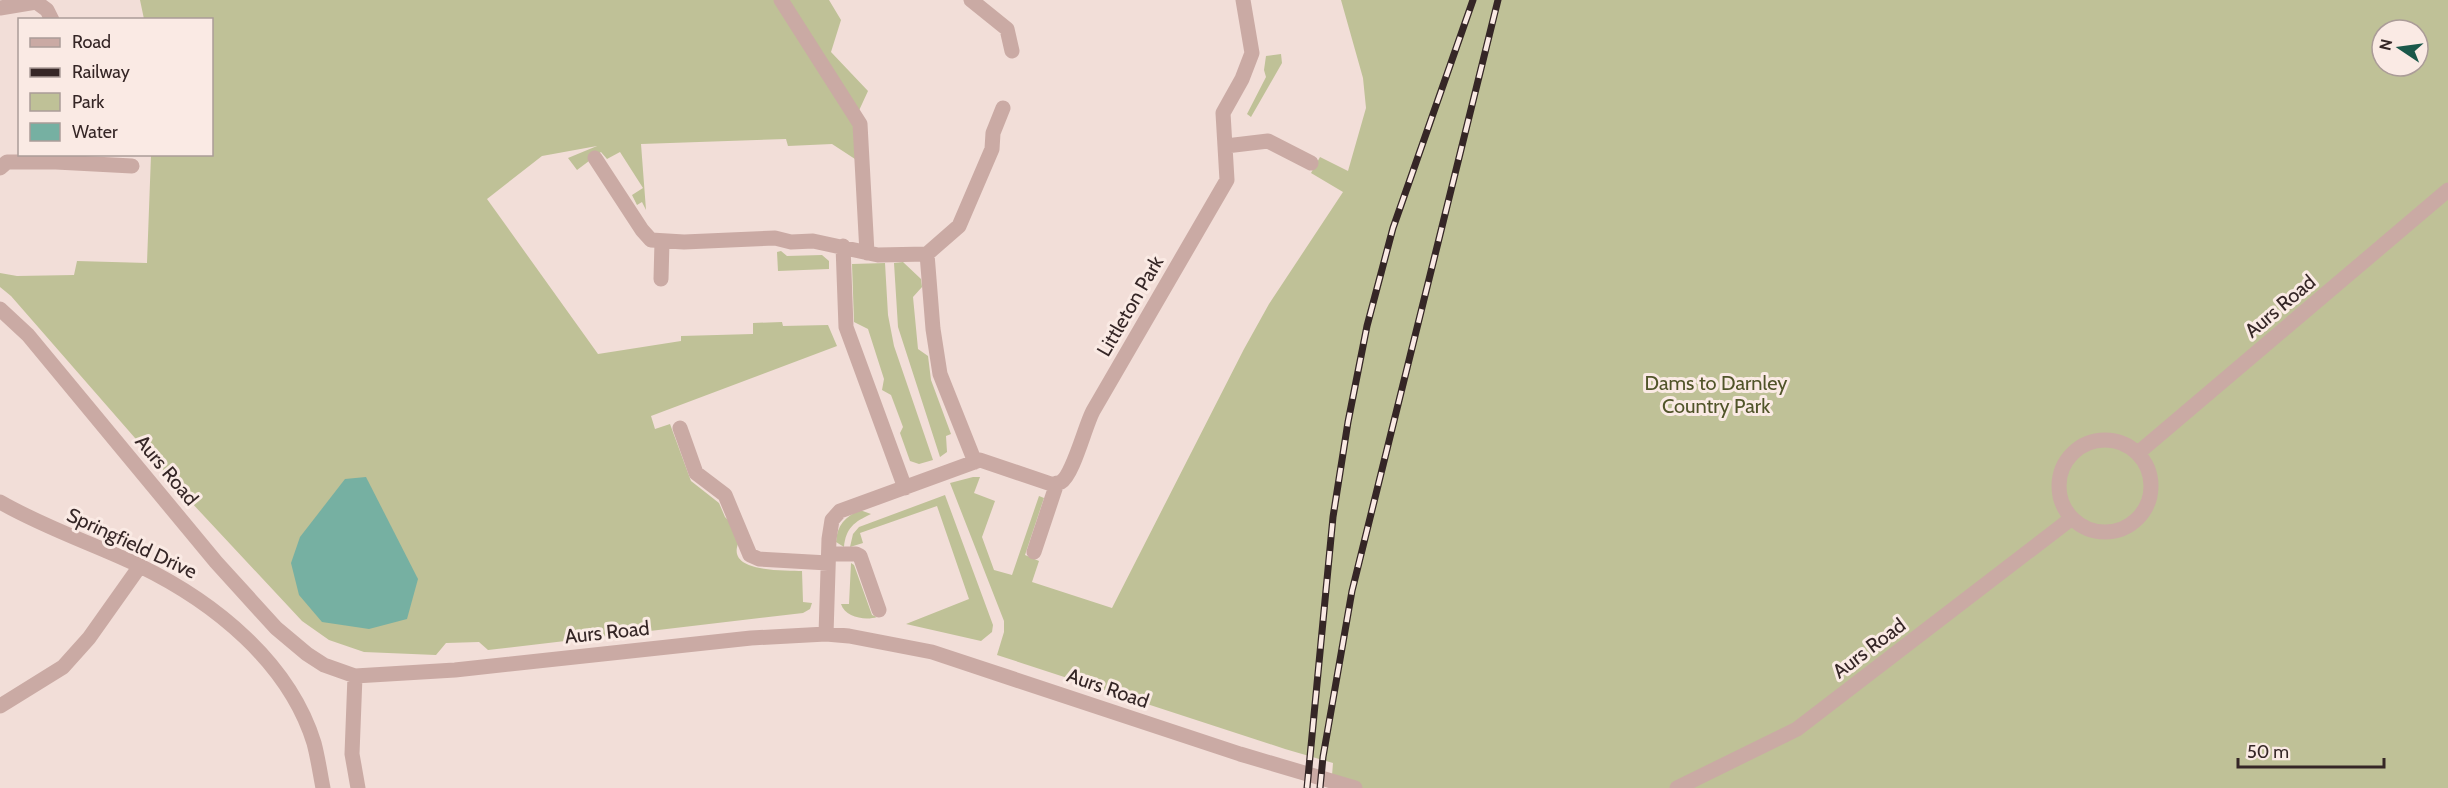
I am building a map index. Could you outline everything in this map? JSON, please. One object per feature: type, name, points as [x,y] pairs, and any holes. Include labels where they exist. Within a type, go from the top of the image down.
[{"type":"street","points":[[782,0],[860,124],[867,253]]},
{"type":"street","points":[[971,0],[1007,29],[1012,51]]},
{"type":"street","name":"Littleton Park","points":[[1034,552],[1057,483],[1066,477],[1072,468],[1085,426],[1227,180],[1223,113],[1242,79],[1252,53],[1243,0]]},
{"type":"street","points":[[0,8],[36,2],[47,10],[51,18]]},
{"type":"street","points":[[595,158],[651,240],[662,242],[775,238],[843,246],[867,253],[927,254],[959,226],[992,149],[993,134],[1003,108]]},
{"type":"street","points":[[1226,146],[1268,141],[1311,163]]},
{"type":"street","points":[[0,168],[7,162],[56,158],[132,166]]},
{"type":"street","name":"Aurs Road","points":[[2138,453],[2448,190]]},
{"type":"street","points":[[661,279],[662,242]]},
{"type":"street","points":[[843,246],[846,327],[905,488]]},
{"type":"street","points":[[927,254],[933,329],[940,374],[975,462]]},
{"type":"street","name":"Aurs Road","points":[[0,309],[28,334],[216,562],[276,628],[324,666],[355,676],[455,670],[751,638],[826,634],[849,636],[932,652],[1240,754],[1355,788]]},
{"type":"street","points":[[680,428],[696,473],[725,495],[750,555],[759,559],[829,559],[856,554],[860,556],[879,610]]},
{"type":"street","points":[[2109,439],[2124,444],[2138,453],[2151,479],[2151,494],[2138,520],[2125,528],[2112,532],[2097,532],[2083,527],[2072,519],[2062,505],[2059,490],[2060,474],[2067,459],[2078,448],[2093,441],[2109,439]]},
{"type":"street","points":[[826,634],[832,520],[840,511],[980,460],[1051,484],[1057,483]]},
{"type":"street","name":"Springfield Drive","points":[[0,502],[51,528],[140,566],[195,596],[225,619],[251,643],[277,674],[299,709],[314,743],[323,788]]},
{"type":"street","name":"Aurs Road","points":[[1677,788],[1797,729],[2072,519]]},
{"type":"street","points":[[0,706],[63,667],[89,638],[140,566]]},
{"type":"street","points":[[355,676],[352,754],[358,788]]},
{"type":"green space","points":[[140,0],[829,0],[841,20],[831,52],[868,91],[856,117],[855,159],[832,144],[788,146],[786,139],[641,144],[646,210],[642,202],[637,205],[632,195],[643,188],[620,152],[607,159],[601,152],[577,170],[568,158],[597,146],[542,156],[487,199],[598,354],[681,341],[681,336],[753,334],[753,323],[782,322],[783,326],[828,325],[837,346],[651,416],[655,429],[670,424],[691,481],[719,503],[738,544],[737,553],[741,560],[760,568],[802,571],[803,602],[812,603],[810,609],[803,613],[488,650],[479,642],[446,643],[436,655],[364,652],[329,640],[302,621],[190,501],[11,296],[0,287],[0,273],[17,276],[74,275],[77,261],[147,263],[151,156],[213,156],[213,18],[144,18]]},
{"type":"green space","name":"Dams to Darnley Country Park","points":[[1341,0],[2448,0],[2448,788],[1331,788],[1333,763],[997,655],[1004,632],[1004,621],[950,483],[980,477],[974,493],[995,501],[982,537],[994,570],[1012,575],[1039,496],[1044,498],[1025,555],[1039,561],[1032,582],[1112,608],[1244,349],[1269,304],[1343,192],[1311,173],[1320,157],[1348,171],[1366,108],[1363,78]]},
{"type":"green space","points":[[1281,54],[1282,63],[1251,117],[1247,114],[1266,77],[1264,70],[1266,56]]},
{"type":"green space","points":[[781,251],[787,256],[822,255],[829,261],[829,269],[778,271],[777,252]]},
{"type":"green space","points":[[903,262],[921,279],[922,287],[913,297],[918,349],[928,356],[931,380],[951,434],[946,436],[947,452],[940,457],[898,327],[894,263]]},
{"type":"green space","points":[[885,263],[888,315],[894,346],[933,460],[919,464],[910,461],[900,433],[903,427],[891,395],[882,390],[884,379],[868,329],[854,322],[852,264]]},
{"type":"green space","points":[[945,495],[993,625],[992,632],[981,641],[906,624],[969,599],[937,506],[860,533],[863,543],[850,547],[853,534],[859,527]]},
{"type":"green space","points":[[860,510],[871,514],[852,526],[844,547],[836,542],[840,526]]},
{"type":"green space","points":[[851,563],[854,565],[872,615],[877,617],[856,617],[847,612],[841,604],[849,604]]},
{"type":"water","points":[[366,477],[418,579],[407,619],[369,629],[322,622],[299,595],[291,563],[300,537],[345,479]]},
{"type":"railway","points":[[1307,788],[1333,517],[1348,422],[1367,326],[1393,228],[1473,0]]},
{"type":"railway","points":[[1320,788],[1323,757],[1352,591],[1498,0]]}]
